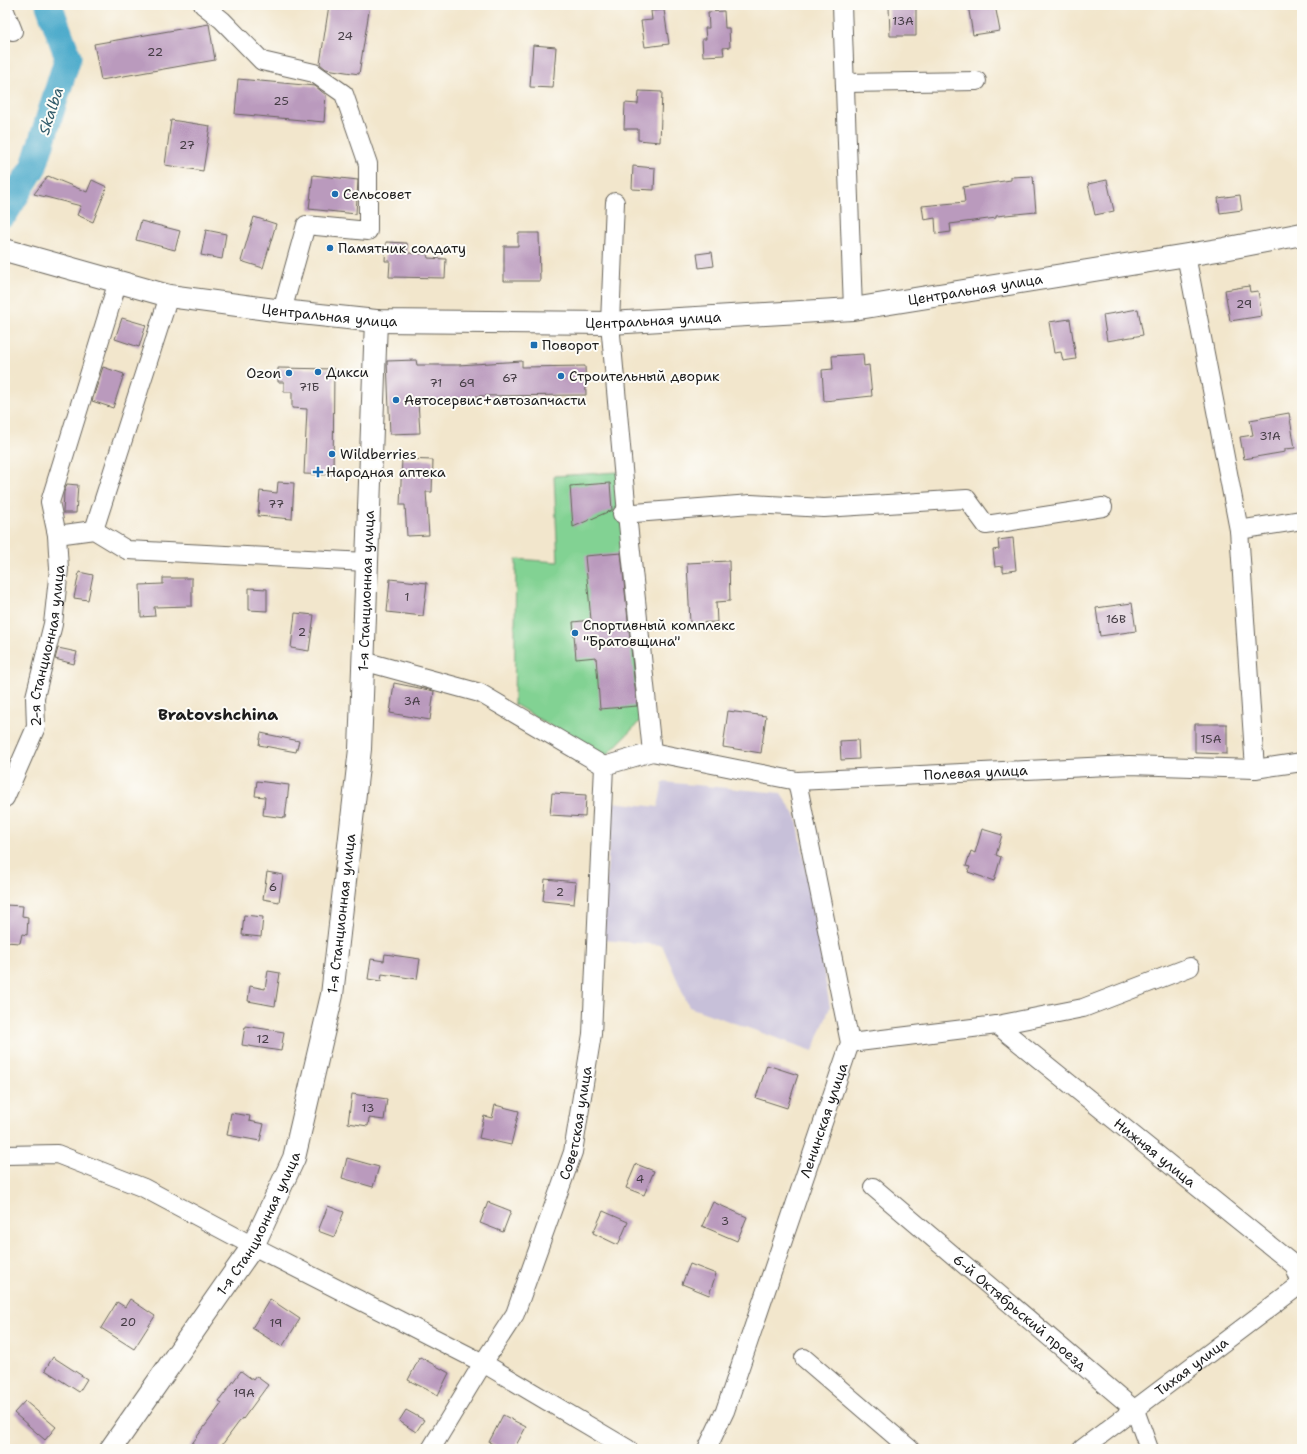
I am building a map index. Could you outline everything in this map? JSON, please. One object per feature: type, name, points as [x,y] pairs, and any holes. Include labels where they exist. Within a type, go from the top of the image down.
[{"type":"main road","name":"Центральная улица","points":[[12,251],[169,296],[282,312],[376,321],[610,323],[853,309],[1186,255],[1302,234]]},
{"type":"main road","name":"1-я Станционная улица","points":[[112,1449],[253,1246],[294,1158],[332,995],[360,749],[376,321]]},
{"type":"street","points":[[203,5],[222,20],[262,61],[314,74],[344,94],[368,164],[368,231],[306,226],[282,312]]},
{"type":"street","points":[[842,5],[853,309]]},
{"type":"street","points":[[5,11],[13,31]]},
{"type":"street","points":[[845,83],[977,81]]},
{"type":"street","points":[[363,660],[480,693],[604,766],[652,752],[624,514],[610,323],[615,202]]},
{"type":"street","points":[[1186,255],[1239,530],[1255,769]]},
{"type":"street","name":"2-я Станционная улица","points":[[5,798],[36,727],[35,697],[53,624],[59,569],[57,535],[50,502],[118,281]]},
{"type":"street","points":[[94,530],[169,296]]},
{"type":"street","points":[[624,514],[751,504],[824,508],[967,500],[986,525],[1102,507]]},
{"type":"street","points":[[1239,530],[1302,520]]},
{"type":"street","points":[[57,535],[94,530],[127,550],[367,562]]},
{"type":"street","name":"Полевая улица","points":[[652,752],[797,781],[1129,765],[1255,769],[1302,762]]},
{"type":"street","name":"Советская улица","points":[[431,1449],[483,1363],[515,1314],[572,1152],[592,1034],[604,766]]},
{"type":"street","points":[[797,781],[850,1043],[997,1024],[1083,1008],[1190,967]]},
{"type":"street","name":"Нижняя улица","points":[[997,1024],[1294,1265],[1301,1286]]},
{"type":"street","name":"Ленинская улица","points":[[707,1449],[725,1411],[850,1043]]},
{"type":"street","points":[[5,1155],[57,1154],[144,1188],[253,1246],[483,1363],[628,1449]]},
{"type":"street","name":"6-й Октябрьский проезд","points":[[873,1187],[1135,1410],[1149,1449]]},
{"type":"street","name":"Тихая улица","points":[[1082,1449],[1301,1286]]},
{"type":"street","points":[[804,1358],[910,1449]]},
{"type":"shaded area","points":[[663,782],[781,793],[797,818],[830,1007],[813,1051],[689,1007],[662,945],[602,940],[612,802],[658,807]]},
{"type":"green space","name":"Спортивный комплекс \"Братовщина\"","points":[[618,472],[644,717],[604,758],[514,704],[516,559],[558,562],[554,476]]},
{"type":"building","points":[[329,5],[370,5],[359,74],[326,69],[320,64]]},
{"type":"building","points":[[916,5],[916,36],[890,36],[889,6]]},
{"type":"building","points":[[968,5],[995,5],[1000,31],[973,35]]},
{"type":"building","points":[[664,10],[669,44],[645,47],[641,21],[652,20],[651,11]]},
{"type":"building","points":[[724,11],[725,28],[729,28],[730,47],[723,48],[724,55],[703,56],[702,39],[706,39],[705,28],[709,28],[708,12]]},
{"type":"building","points":[[209,24],[215,60],[101,80],[94,44]]},
{"type":"building","points":[[533,45],[556,47],[553,88],[530,87]]},
{"type":"building","points":[[238,79],[315,86],[326,95],[324,122],[235,114]]},
{"type":"building","points":[[639,91],[662,92],[660,142],[638,140],[638,129],[624,129],[625,103],[638,104]]},
{"type":"building","points":[[171,120],[210,126],[203,171],[165,165]]},
{"type":"building","points":[[633,166],[655,168],[654,190],[632,189]]},
{"type":"building","name":"Сельсовет","points":[[313,175],[358,180],[356,214],[309,209]]},
{"type":"building","points":[[48,176],[87,192],[92,180],[107,187],[93,222],[77,215],[81,206],[34,194]]},
{"type":"building","points":[[1033,176],[1036,212],[996,216],[996,218],[950,224],[951,232],[936,234],[935,218],[924,220],[922,206],[965,202],[963,187],[1011,180],[1011,177]]},
{"type":"building","points":[[1107,180],[1114,211],[1095,215],[1088,184]]},
{"type":"building","points":[[1240,195],[1242,210],[1220,213],[1218,198]]},
{"type":"building","points":[[254,217],[276,224],[263,268],[241,261]]},
{"type":"building","points":[[141,221],[180,231],[175,250],[136,240]]},
{"type":"building","points":[[206,230],[226,234],[222,259],[201,255]]},
{"type":"building","points":[[518,233],[539,233],[540,281],[504,281],[504,246],[518,246]]},
{"type":"building","points":[[386,242],[407,243],[407,253],[427,254],[428,258],[446,259],[445,278],[389,277],[390,261],[385,261]]},
{"type":"building","points":[[712,252],[714,266],[699,268],[697,254]]},
{"type":"building","points":[[1249,286],[1250,292],[1258,291],[1262,316],[1230,321],[1225,290]]},
{"type":"building","points":[[1138,309],[1143,335],[1107,341],[1103,315]]},
{"type":"building","points":[[122,318],[146,325],[139,347],[115,339]]},
{"type":"building","points":[[1070,319],[1076,359],[1063,361],[1061,352],[1054,353],[1049,322]]},
{"type":"building","points":[[863,354],[864,366],[869,365],[872,396],[824,401],[822,370],[833,369],[832,356]]},
{"type":"building","points":[[416,360],[417,365],[458,365],[522,361],[522,367],[585,366],[586,395],[476,396],[476,402],[418,401],[420,433],[390,434],[387,361]]},
{"type":"building","points":[[103,367],[124,374],[113,408],[92,401]]},
{"type":"building","points":[[278,368],[334,369],[333,475],[304,474],[307,409],[292,408],[292,392],[284,392],[284,382],[278,382]]},
{"type":"building","points":[[1289,413],[1295,448],[1285,449],[1285,452],[1244,459],[1240,437],[1253,435],[1250,420]]},
{"type":"building","points":[[402,459],[433,460],[432,492],[426,492],[429,535],[407,536],[405,505],[400,505]]},
{"type":"building","points":[[278,482],[294,483],[292,519],[258,516],[260,491],[277,493]]},
{"type":"building","points":[[610,483],[612,510],[573,527],[570,486]]},
{"type":"building","points":[[67,484],[78,485],[76,513],[63,513],[64,492]]},
{"type":"building","points":[[1013,538],[1016,570],[1003,572],[1003,566],[995,567],[993,550],[999,549],[998,540]]},
{"type":"building","points":[[621,553],[637,706],[600,709],[596,657],[576,659],[573,622],[591,620],[585,556]]},
{"type":"building","points":[[729,561],[730,601],[716,602],[717,622],[690,623],[687,563]]},
{"type":"building","points":[[79,572],[93,575],[88,600],[74,598]]},
{"type":"building","points":[[163,578],[192,578],[192,606],[154,607],[155,616],[141,617],[140,585],[163,584]]},
{"type":"building","points":[[390,579],[427,583],[423,616],[387,612]]},
{"type":"building","points":[[249,588],[267,589],[267,611],[249,610]]},
{"type":"building","points":[[1132,603],[1136,631],[1100,636],[1096,608]]},
{"type":"building","points":[[295,613],[314,615],[309,651],[291,648]]},
{"type":"building","points":[[58,648],[77,652],[74,664],[55,659]]},
{"type":"building","points":[[394,683],[434,691],[430,720],[390,713]]},
{"type":"building","points":[[728,711],[766,716],[761,753],[723,747]]},
{"type":"building","points":[[1195,724],[1227,724],[1227,754],[1195,753]]},
{"type":"building","points":[[261,733],[299,741],[296,752],[259,745]]},
{"type":"building","points":[[858,740],[859,759],[841,760],[840,741]]},
{"type":"building","points":[[257,781],[289,785],[285,818],[263,815],[265,797],[255,796]]},
{"type":"building","points":[[552,793],[586,795],[585,817],[550,815]]},
{"type":"building","points":[[982,829],[1002,835],[996,855],[1001,857],[994,881],[968,872],[970,867],[966,866],[971,851],[975,853]]},
{"type":"building","points":[[267,872],[283,875],[279,902],[263,899]]},
{"type":"building","points":[[545,879],[576,882],[574,904],[543,901]]},
{"type":"building","points":[[5,905],[23,906],[22,916],[28,917],[27,935],[22,934],[20,943],[5,942]]},
{"type":"building","points":[[244,915],[263,917],[261,937],[242,935]]},
{"type":"building","points":[[385,954],[420,959],[417,979],[382,974],[381,981],[368,979],[371,959],[384,961]]},
{"type":"building","points":[[268,971],[280,973],[275,1006],[248,1001],[250,986],[265,989]]},
{"type":"building","points":[[245,1026],[284,1032],[281,1051],[242,1045]]},
{"type":"building","points":[[767,1065],[798,1075],[787,1108],[756,1098]]},
{"type":"building","points":[[352,1094],[387,1099],[384,1120],[369,1118],[368,1126],[348,1123]]},
{"type":"building","points":[[495,1105],[519,1111],[511,1145],[479,1138],[484,1116],[492,1118]]},
{"type":"building","points":[[231,1113],[250,1116],[249,1121],[264,1124],[260,1141],[227,1135]]},
{"type":"building","points":[[347,1158],[379,1167],[373,1187],[342,1178]]},
{"type":"building","points":[[636,1164],[654,1171],[644,1195],[626,1188]]},
{"type":"building","points":[[488,1202],[511,1211],[503,1232],[480,1223]]},
{"type":"building","points":[[713,1202],[747,1217],[737,1241],[702,1226]]},
{"type":"building","points":[[328,1206],[344,1212],[334,1237],[318,1231]]},
{"type":"building","points":[[603,1211],[628,1222],[618,1245],[593,1233]]},
{"type":"building","points":[[690,1264],[716,1274],[709,1295],[682,1284]]},
{"type":"building","points":[[130,1299],[155,1316],[134,1349],[101,1328],[117,1302],[125,1307]]},
{"type":"building","points":[[270,1299],[300,1319],[282,1347],[252,1328]]},
{"type":"building","points":[[53,1357],[87,1379],[79,1392],[45,1370]]},
{"type":"building","points":[[420,1357],[449,1373],[438,1395],[408,1380]]},
{"type":"building","points":[[241,1371],[253,1380],[256,1376],[268,1385],[219,1449],[188,1449],[222,1403],[219,1401]]},
{"type":"building","points":[[25,1401],[56,1427],[45,1440],[14,1413]]},
{"type":"building","points":[[406,1410],[424,1420],[416,1432],[399,1421]]},
{"type":"building","points":[[503,1415],[526,1427],[514,1449],[502,1449],[489,1442]]},
{"type":"waterway","name":"Skalba","points":[[5,213],[34,166],[68,57],[49,5]]},
{"type":"place","name":"Сельсовет","points":[[335,194]]},
{"type":"place","name":"Памятник солдату","points":[[330,248]]},
{"type":"place","name":"Поворот","points":[[534,345]]},
{"type":"place","name":"Дикси","points":[[318,372]]},
{"type":"place","name":"Ozon","points":[[289,373]]},
{"type":"place","name":"Строительный дворик","points":[[561,376]]},
{"type":"place","name":"Автосервис+автозапчасти","points":[[396,400]]},
{"type":"place","name":"Wildberries","points":[[332,454]]},
{"type":"place","name":"Народная аптека","points":[[318,472]]},
{"type":"place","name":"Спортивный комплекс \"Братовщина\"","points":[[575,633]]},
{"type":"district","name":"Bratovshchina","points":[[218,714]]}]
